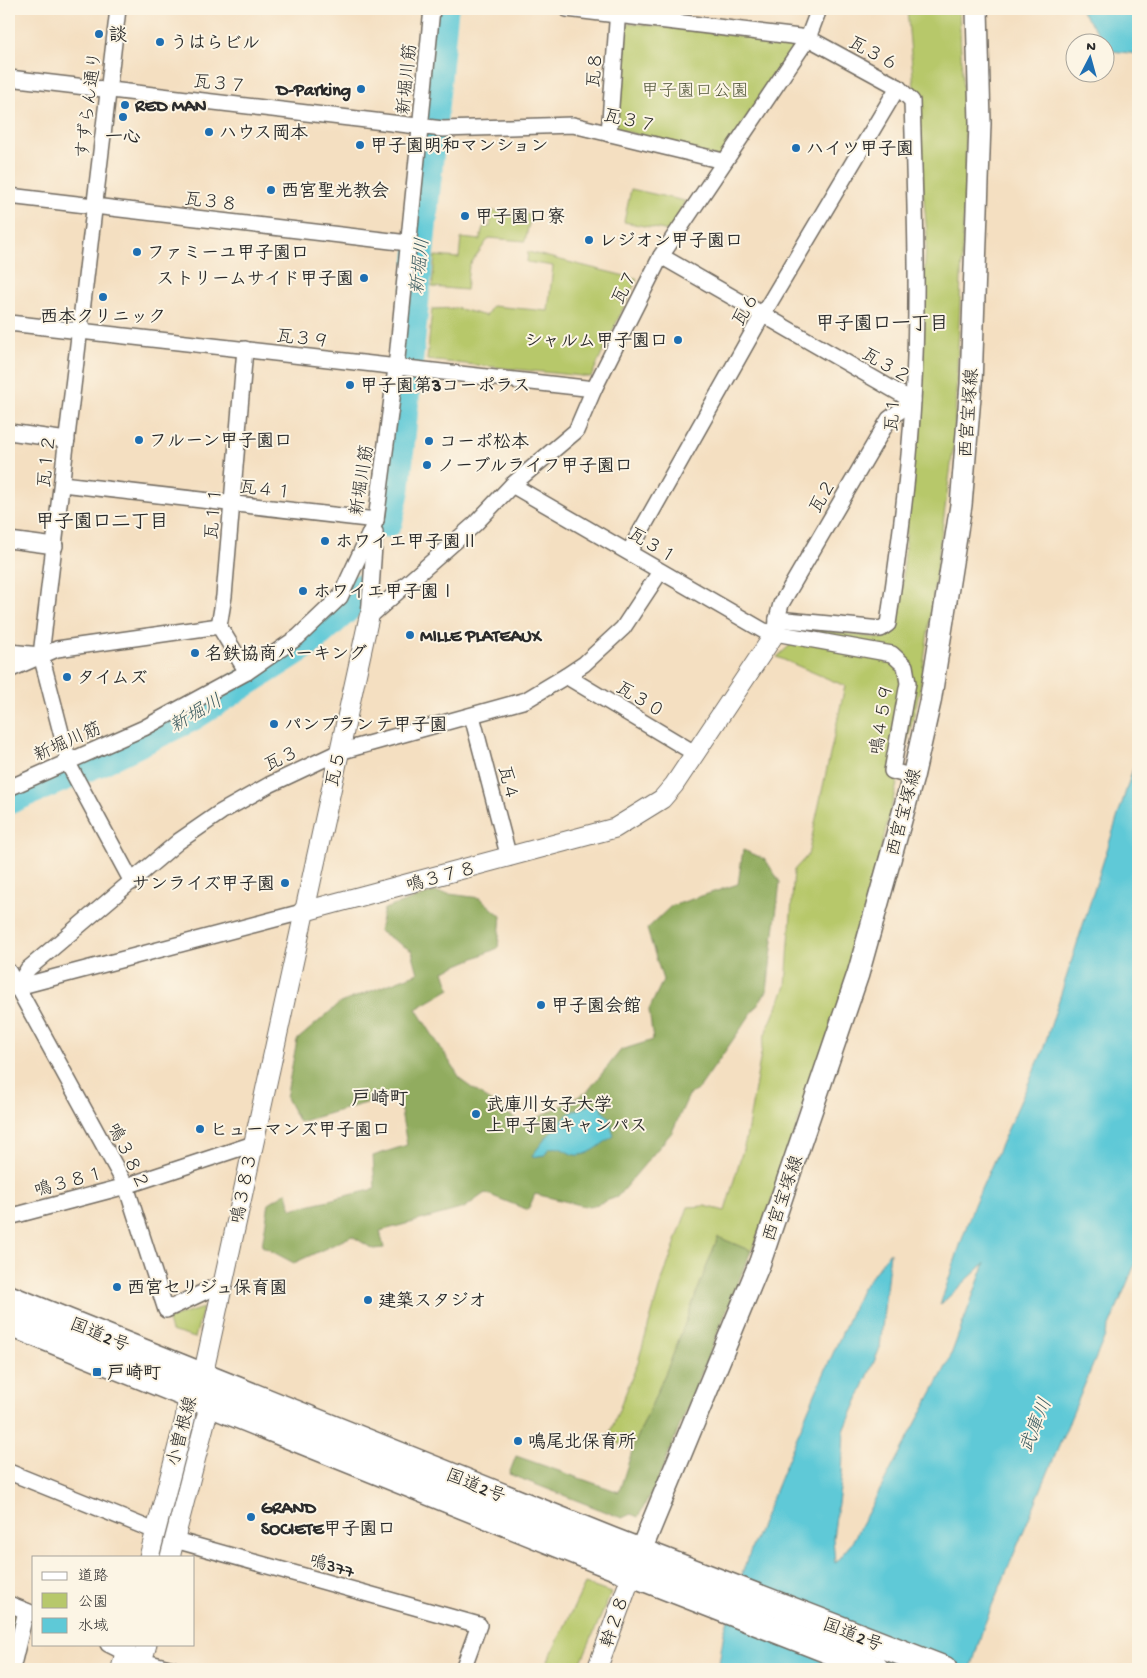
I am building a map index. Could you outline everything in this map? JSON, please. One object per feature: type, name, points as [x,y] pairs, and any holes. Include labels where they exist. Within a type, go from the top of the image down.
[{"type":"highway","name":"国道2号","points":[[9,1298],[200,1391],[632,1574],[876,1669]]},
{"type":"highway","name":"国道2号","points":[[9,1323],[640,1551],[944,1669]]},
{"type":"main road","name":"西宮宝塚線","points":[[632,1574],[760,1262],[858,974],[913,777],[930,702],[961,505],[971,384],[980,123],[976,9]]},
{"type":"street","name":"すずらん通り","points":[[95,206],[118,9]]},
{"type":"street","name":"新堀川筋","points":[[9,788],[71,768],[247,672],[298,637],[340,597],[376,520],[404,369],[408,243],[429,127],[432,9]]},
{"type":"street","name":"瓦３６","points":[[567,9],[618,12],[808,38],[898,87]]},
{"type":"street","name":"瓦７","points":[[369,617],[474,524],[512,485],[576,431],[594,389],[661,256],[723,161],[808,38],[819,9]]},
{"type":"street","name":"瓦８","points":[[609,134],[618,12]]},
{"type":"street","name":"瓦３７","points":[[9,78],[429,127],[573,125],[723,161]]},
{"type":"street","name":"瓦６","points":[[629,552],[763,314],[898,87]]},
{"type":"street","name":"瓦１","points":[[777,626],[881,629],[888,624],[896,571],[913,401],[916,235],[912,101],[898,87]]},
{"type":"street","name":"瓦３８","points":[[9,196],[408,243]]},
{"type":"street","name":"瓦１２","points":[[95,206],[41,655],[71,768],[132,882]]},
{"type":"street","name":"瓦３２","points":[[661,256],[913,401]]},
{"type":"street","name":"瓦３９","points":[[9,323],[594,389]]},
{"type":"street","name":"瓦１１","points":[[219,626],[224,596],[245,350]]},
{"type":"street","name":"瓦２","points":[[777,626],[781,604],[888,419],[913,401]]},
{"type":"street","points":[[9,432],[67,440]]},
{"type":"street","name":"瓦４１","points":[[62,484],[376,520]]},
{"type":"street","name":"瓦３１","points":[[512,485],[764,631],[777,626]]},
{"type":"street","name":"瓦５","points":[[302,912],[369,617],[376,520]]},
{"type":"street","points":[[9,540],[55,546]]},
{"type":"street","name":"瓦３","points":[[13,988],[28,969],[180,841],[221,812],[280,779],[339,752],[526,700],[566,676],[584,664],[623,628],[660,572]]},
{"type":"street","points":[[9,670],[57,649],[219,626],[247,672]]},
{"type":"street","name":"鳴４５９","points":[[777,626],[892,654],[905,666],[908,683],[892,771],[913,777]]},
{"type":"street","name":"鳴３７８","points":[[13,988],[509,858],[615,828],[662,799],[696,754],[777,626]]},
{"type":"street","points":[[9,652],[41,655]]},
{"type":"street","name":"瓦３０","points":[[566,676],[696,754]]},
{"type":"street","name":"瓦４","points":[[472,716],[509,858]]},
{"type":"street","name":"鳴３８３","points":[[200,1391],[302,912]]},
{"type":"street","name":"鳴３８２","points":[[9,972],[13,988],[126,1186],[166,1310],[223,1283]]},
{"type":"street","name":"鳴３８１","points":[[9,1217],[126,1186],[253,1144]]},
{"type":"street","name":"小曽根線","points":[[149,1556],[185,1419],[200,1391]]},
{"type":"street","name":"小曽根線","points":[[172,1548],[200,1391]]},
{"type":"street","points":[[9,1472],[155,1531]]},
{"type":"street","name":"鳴377","points":[[172,1548],[479,1625],[463,1669]]},
{"type":"street","name":"幹２８","points":[[597,1669],[632,1574]]},
{"type":"street","points":[[9,1604],[30,1613],[12,1669]]},
{"type":"street","points":[[112,1646],[134,1657],[173,1669]]},
{"type":"green space","points":[[907,9],[959,9],[966,160],[954,443],[920,690],[853,963],[764,1221],[751,1251],[718,1237],[671,1360],[633,1448],[607,1440],[638,1362],[659,1289],[688,1207],[705,1206],[725,1211],[746,1139],[764,1037],[786,986],[794,870],[808,855],[845,686],[777,657],[809,628],[884,639],[901,606],[927,234]]},
{"type":"green space","name":"甲子園口公園","points":[[630,23],[791,42],[794,46],[720,158],[621,130],[614,123],[622,29]]},
{"type":"green space","points":[[631,189],[685,201],[669,231],[624,222]]},
{"type":"green space","points":[[492,211],[531,215],[525,241],[489,238],[469,266],[466,290],[432,287],[435,256],[459,258],[461,238],[480,240],[483,227],[490,227]]},
{"type":"green space","points":[[528,252],[637,279],[591,377],[427,360],[432,309],[456,308],[486,316],[492,306],[548,311],[553,266],[527,262]]},
{"type":"green space","points":[[743,850],[765,859],[780,882],[767,991],[698,1090],[689,1095],[672,1132],[617,1197],[589,1207],[535,1194],[528,1210],[485,1193],[464,1208],[380,1231],[384,1248],[373,1249],[352,1236],[294,1263],[262,1246],[269,1203],[287,1192],[291,1209],[375,1189],[373,1156],[407,1145],[398,1094],[299,1122],[286,1098],[297,1040],[340,1003],[418,973],[412,951],[379,931],[384,909],[434,892],[480,898],[501,916],[498,948],[444,971],[450,989],[416,1009],[462,1081],[524,1125],[587,1092],[621,1050],[653,1040],[649,1010],[663,980],[647,929],[671,906],[738,884]]},
{"type":"green space","points":[[718,1237],[751,1251],[655,1487],[638,1517],[631,1514],[622,1518],[509,1474],[516,1456],[619,1492],[633,1448],[671,1360]]},
{"type":"green space","points":[[203,1308],[195,1338],[171,1331],[167,1319]]},
{"type":"green space","points":[[585,1584],[611,1593],[578,1669],[544,1669]]},
{"type":"green space","points":[[9,1613],[15,1616],[18,1621],[9,1655]]},
{"type":"water","points":[[1080,9],[1138,9],[1138,54],[1114,51],[1114,32],[1098,32]]},
{"type":"water","name":"武庫川","points":[[1138,753],[1138,1257],[983,1628],[971,1669],[718,1669],[724,1632],[746,1562],[808,1410],[861,1290],[890,1252],[880,1348],[844,1431],[842,1475],[833,1538],[835,1563],[851,1544],[948,1363],[985,1263],[940,1305],[973,1207],[1042,1053]]},
{"type":"water","points":[[592,1104],[602,1106],[603,1112],[612,1119],[611,1127],[614,1136],[585,1154],[576,1155],[553,1148],[548,1149],[545,1155],[532,1157],[543,1141],[570,1113]]},
{"type":"waterway","name":"新堀川","points":[[388,523],[396,488],[444,9]]},
{"type":"waterway","name":"新堀川","points":[[9,800],[97,763],[190,718],[308,643],[347,608],[357,589]]},
{"type":"place","name":"談","points":[[99,34]]},
{"type":"place","name":"うはらビル","points":[[160,42]]},
{"type":"place","name":"D-Parking","points":[[361,89]]},
{"type":"place","name":"RED MAN","points":[[125,105]]},
{"type":"place","name":"一心","points":[[123,117]]},
{"type":"place","name":"ハウス岡本","points":[[209,132]]},
{"type":"place","name":"甲子園明和マンション","points":[[360,145]]},
{"type":"place","name":"ハイツ甲子園","points":[[796,148]]},
{"type":"place","name":"西宮聖光教会","points":[[271,190]]},
{"type":"place","name":"甲子園口寮","points":[[465,216]]},
{"type":"place","name":"レジオン甲子園口","points":[[589,240]]},
{"type":"place","name":"ファミーユ甲子園口","points":[[137,252]]},
{"type":"place","name":"ストリームサイド甲子園","points":[[364,278]]},
{"type":"place","name":"西本クリニック","points":[[103,297]]},
{"type":"place","name":"シャルム甲子園口","points":[[678,340]]},
{"type":"place","name":"甲子園第3コーポラス","points":[[350,385]]},
{"type":"place","name":"フルーン甲子園口","points":[[139,440]]},
{"type":"place","name":"コーポ松本","points":[[429,441]]},
{"type":"place","name":"ノーブルライフ甲子園口","points":[[427,465]]},
{"type":"place","name":"ホワイエ甲子園Ⅱ","points":[[325,541]]},
{"type":"place","name":"ホワイエ甲子園Ⅰ","points":[[303,591]]},
{"type":"place","name":"MILLE PLATEAUX","points":[[410,635]]},
{"type":"place","name":"名鉄協商パーキング","points":[[195,653]]},
{"type":"place","name":"タイムズ","points":[[67,677]]},
{"type":"place","name":"パンプランテ甲子園","points":[[274,724]]},
{"type":"place","name":"サンライズ甲子園","points":[[285,883]]},
{"type":"place","name":"甲子園会館","points":[[541,1005]]},
{"type":"place","name":"武庫川女子大学 上甲子園キャンパス","points":[[476,1114]]},
{"type":"place","name":"ヒューマンズ甲子園口","points":[[200,1129]]},
{"type":"place","name":"西宮セリジュ保育園","points":[[117,1287]]},
{"type":"place","name":"建築スタジオ","points":[[368,1300]]},
{"type":"place","name":"戸崎町","points":[[97,1372]]},
{"type":"place","name":"鳴尾北保育所","points":[[518,1441]]},
{"type":"place","name":"GRAND SOCIETE甲子園口","points":[[251,1517]]},
{"type":"district","name":"甲子園口一丁目","points":[[882,322]]},
{"type":"district","name":"甲子園口二丁目","points":[[102,520]]},
{"type":"district","name":"戸崎町","points":[[380,1097]]}]
